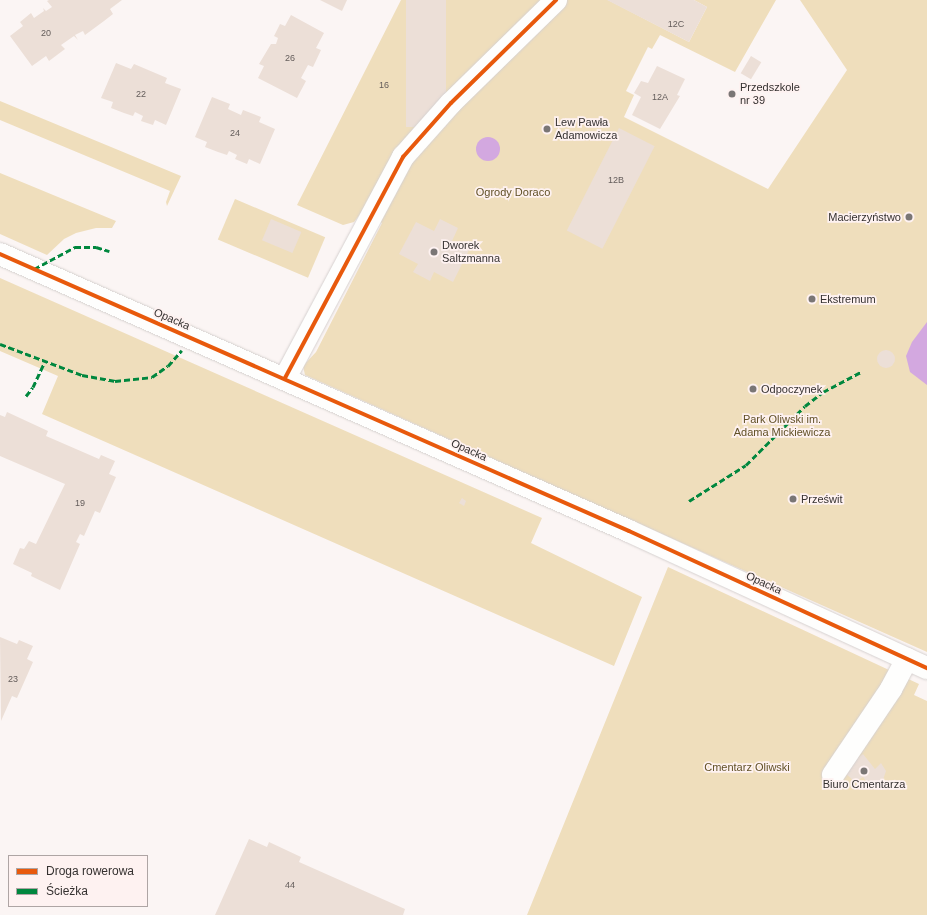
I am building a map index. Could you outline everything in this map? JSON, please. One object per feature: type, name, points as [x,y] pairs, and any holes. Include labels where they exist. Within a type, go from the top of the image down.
[{"type":"street","points":[[285,378],[403,157],[451,103],[556,0]]},
{"type":"street","name":"Opacka","points":[[0,254],[285,378],[629,531],[927,668]]},
{"type":"street","points":[[832,775],[891,689],[907,659]]},
{"type":"green space","points":[[401,0],[608,0],[689,42],[707,7],[694,0],[776,0],[735,72],[660,35],[652,49],[648,47],[626,91],[634,95],[624,117],[768,189],[847,70],[800,0],[927,0],[927,652],[305,375],[303,366],[316,352],[382,223],[361,213],[354,222],[343,225],[297,205]]},
{"type":"green space","points":[[0,101],[181,176],[167,206],[166,202],[170,191],[0,120]]},
{"type":"green space","points":[[0,173],[116,221],[112,228],[96,228],[76,233],[64,239],[47,255],[0,234]]},
{"type":"green space","points":[[235,199],[325,237],[308,278],[218,240]]},
{"type":"green space","points":[[0,278],[542,518],[531,543],[642,597],[614,666],[42,414],[58,376],[0,351]]},
{"type":"green space","name":"Cmentarz Oliwski","points":[[668,567],[919,684],[914,695],[927,701],[927,915],[527,915]]},
{"type":"shaded area","points":[[488,137],[496,141],[500,149],[496,157],[488,161],[480,157],[476,149],[480,141]]},
{"type":"shaded area","points":[[927,322],[927,385],[910,372],[906,356],[912,342]]},
{"type":"building","points":[[122,0],[110,9],[113,14],[85,35],[83,31],[75,35],[78,40],[74,36],[61,45],[65,49],[49,61],[46,56],[32,66],[10,36],[23,26],[20,22],[31,13],[34,18],[44,11],[43,8],[46,11],[52,7],[47,1]]},
{"type":"building","points":[[320,0],[347,0],[342,11]]},
{"type":"building","points":[[406,0],[446,0],[446,127],[406,127]]},
{"type":"building","points":[[607,0],[694,0],[707,7],[689,42]]},
{"type":"building","points":[[291,15],[324,33],[316,48],[321,50],[313,67],[308,65],[301,78],[306,81],[297,98],[258,78],[264,66],[259,64],[271,44],[276,44],[278,38],[274,36],[280,24],[285,26]]},
{"type":"building","points":[[751,56],[761,62],[751,79],[741,73]]},
{"type":"building","points":[[116,63],[131,69],[134,64],[167,78],[165,83],[181,89],[166,125],[155,120],[153,125],[141,121],[143,116],[135,112],[133,116],[111,108],[113,102],[101,98]]},
{"type":"building","points":[[657,66],[685,79],[677,95],[680,96],[660,129],[632,115],[641,97],[634,93],[641,81],[648,83]]},
{"type":"building","points":[[212,97],[230,104],[228,109],[241,115],[243,110],[261,117],[259,122],[275,129],[260,164],[249,159],[247,164],[235,159],[237,155],[229,151],[227,155],[205,147],[207,142],[195,137]]},
{"type":"building","points":[[619,128],[655,146],[602,249],[567,230]]},
{"type":"building","points":[[271,219],[301,232],[292,253],[262,240]]},
{"type":"building","name":"Dworek Saltzmanna","points":[[440,219],[458,228],[452,241],[469,250],[453,282],[434,272],[430,281],[413,272],[418,264],[399,254],[416,222],[434,231]]},
{"type":"building","points":[[882,350],[890,350],[895,355],[893,366],[890,368],[882,368],[877,363],[877,355]]},
{"type":"building","points":[[7,412],[48,431],[46,436],[99,459],[101,455],[115,461],[109,474],[116,477],[100,513],[95,511],[84,536],[80,534],[76,542],[80,544],[60,590],[31,576],[32,573],[13,564],[20,548],[24,549],[29,541],[36,544],[65,484],[0,456],[0,415],[5,417]]},
{"type":"building","points":[[462,498],[466,501],[464,506],[459,503]]},
{"type":"building","points":[[0,637],[17,644],[19,640],[33,646],[27,659],[33,662],[17,698],[12,696],[1,721]]},
{"type":"building","name":"Biuro Cmentarza","points":[[863,754],[875,769],[881,763],[886,771],[883,780],[871,788],[863,777],[855,782],[842,770]]},
{"type":"building","points":[[249,839],[267,847],[269,842],[301,857],[299,862],[405,909],[403,915],[215,915]]},
{"type":"marked path","points":[[34,269],[75,247],[96,247],[109,251]]},
{"type":"marked path","points":[[0,344],[82,375],[115,381],[152,377],[168,366],[182,350]]},
{"type":"marked path","points":[[26,396],[33,387],[44,363]]},
{"type":"marked path","points":[[689,501],[746,465],[805,406],[823,392],[861,372]]},
{"type":"cycle path","points":[[285,378],[403,157],[451,103],[556,0]]},
{"type":"cycle path","points":[[0,254],[629,531],[927,668]]},
{"type":"place","name":"Przedszkole nr 39","points":[[732,94]]},
{"type":"place","name":"Lew Pawła Adamowicza","points":[[547,129]]},
{"type":"place","name":"Macierzyństwo","points":[[909,217]]},
{"type":"place","name":"Dworek Saltzmanna","points":[[434,252]]},
{"type":"place","name":"Ekstremum","points":[[812,299]]},
{"type":"place","name":"Odpoczynek","points":[[753,389]]},
{"type":"place","name":"Prześwit","points":[[793,499]]},
{"type":"place","name":"Biuro Cmentarza","points":[[864,771]]},
{"type":"park label","name":"Ogrody Doraco","points":[[513,192]]},
{"type":"park label","name":"Park Oliwski im. Adama Mickiewicza","points":[[782,426]]}]
